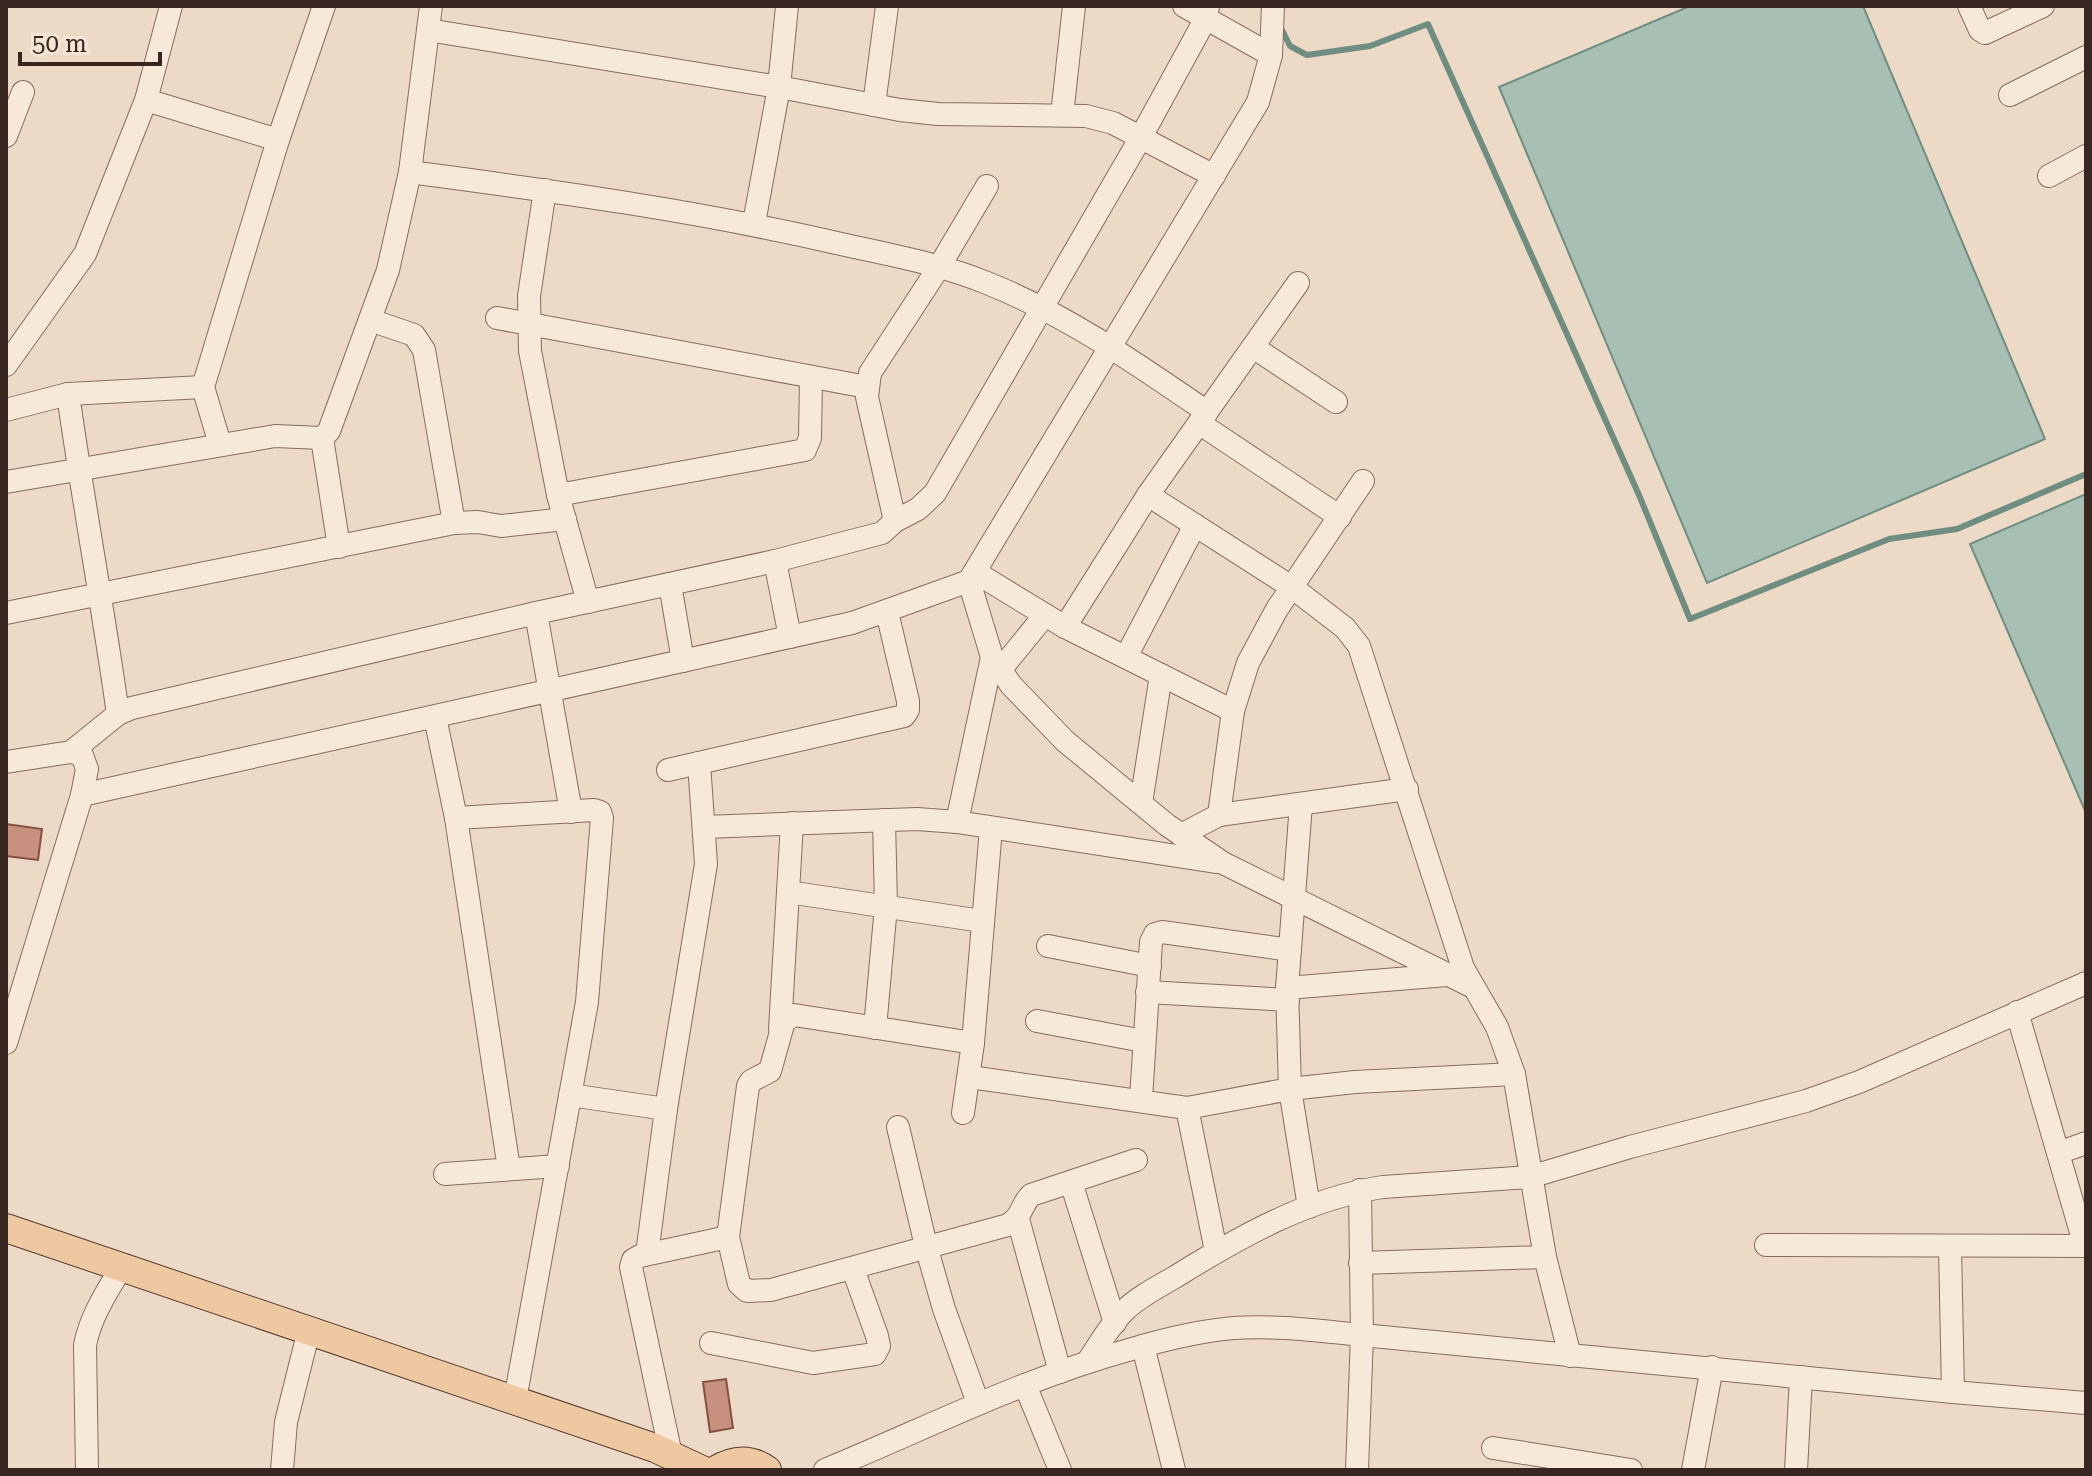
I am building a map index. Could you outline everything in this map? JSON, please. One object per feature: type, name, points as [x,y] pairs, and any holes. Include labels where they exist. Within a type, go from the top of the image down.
[{"type":"main road","points":[[6,1228],[515,1400],[671,1455],[702,1470]]},
{"type":"main road","points":[[716,1470],[737,1460],[752,1461],[767,1470]]},
{"type":"street","points":[[6,365],[85,254],[146,100],[171,6]]},
{"type":"street","points":[[220,444],[203,387],[278,140],[324,6]]},
{"type":"street","points":[[339,547],[322,438],[332,424],[388,270],[410,172],[431,6]]},
{"type":"street","points":[[754,223],[779,87],[787,6]]},
{"type":"street","points":[[874,105],[887,6]]},
{"type":"street","points":[[1062,115],[1074,6]]},
{"type":"street","points":[[1184,6],[1207,12],[1271,55]]},
{"type":"street","points":[[82,795],[852,623],[887,612],[972,576],[1258,102],[1271,55],[1273,6]]},
{"type":"street","points":[[1969,6],[1980,30],[1985,33],[2043,6]]},
{"type":"street","points":[[71,752],[118,714],[132,708],[536,613],[775,561],[882,533],[895,521],[918,509],[935,493],[1141,137],[1207,12]]},
{"type":"street","points":[[428,30],[938,114],[1086,116],[1113,123],[1214,176]]},
{"type":"street","points":[[2010,95],[2086,57]]},
{"type":"street","points":[[6,136],[23,92]]},
{"type":"street","points":[[146,100],[278,140]]},
{"type":"street","points":[[2049,176],[2086,156]]},
{"type":"street","points":[[410,172],[754,223],[939,267],[990,284],[1111,346],[1340,517]]},
{"type":"street","points":[[895,521],[869,408],[867,387],[870,373],[987,186]]},
{"type":"street","points":[[545,190],[529,296],[530,351],[558,495],[588,602]]},
{"type":"street","points":[[1065,627],[1148,495],[1298,283]]},
{"type":"street","points":[[497,318],[867,387]]},
{"type":"street","points":[[370,320],[414,335],[424,350],[454,523]]},
{"type":"street","points":[[1253,347],[1336,402]]},
{"type":"street","points":[[558,495],[805,450],[810,438],[811,377]]},
{"type":"street","points":[[6,410],[68,394],[203,387]]},
{"type":"street","points":[[68,394],[84,513],[101,596],[118,714]]},
{"type":"street","points":[[6,482],[275,436],[322,438]]},
{"type":"street","points":[[1219,815],[1233,711],[1248,663],[1277,609],[1363,481]]},
{"type":"street","points":[[1148,495],[1293,588],[1345,628],[1359,646],[1458,953],[1471,986],[1497,1027],[1514,1074],[1545,1257],[1570,1356]]},
{"type":"street","points":[[6,613],[454,523],[478,522],[501,526],[565,519]]},
{"type":"street","points":[[1126,657],[1195,525]]},
{"type":"street","points":[[775,561],[790,637]]},
{"type":"street","points":[[972,576],[1065,627],[1233,711]]},
{"type":"street","points":[[972,576],[996,663],[1032,708],[1065,741],[1181,835],[1223,863],[1471,986]]},
{"type":"street","points":[[670,584],[683,661]]},
{"type":"street","points":[[668,770],[904,716],[908,701],[887,612]]},
{"type":"street","points":[[536,613],[571,812]]},
{"type":"street","points":[[957,822],[996,663],[1045,615]]},
{"type":"street","points":[[1141,803],[1161,675]]},
{"type":"street","points":[[435,717],[456,818],[509,1169]]},
{"type":"street","points":[[6,762],[71,752],[82,755],[87,769],[82,795],[6,1043]]},
{"type":"street","points":[[647,1254],[666,1109],[706,864],[699,763]]},
{"type":"street","points":[[1181,835],[1219,815],[1407,789]]},
{"type":"street","points":[[1301,804],[1288,994],[1290,1089],[1309,1207]]},
{"type":"street","points":[[456,818],[594,810],[600,812],[602,825],[587,1002],[515,1400]]},
{"type":"street","points":[[704,827],[917,819],[957,822],[1223,863]]},
{"type":"street","points":[[875,1028],[886,906],[884,820]]},
{"type":"street","points":[[792,823],[780,1029],[770,1071],[751,1081],[748,1086],[728,1237],[739,1284],[747,1291],[771,1290],[1008,1225],[1018,1219],[1031,1195],[1136,1160]]},
{"type":"street","points":[[963,1113],[970,1077],[991,828]]},
{"type":"street","points":[[788,892],[982,921]]},
{"type":"street","points":[[1141,1099],[1151,942],[1155,934],[1162,932],[1290,950]]},
{"type":"street","points":[[1048,946],[1150,966]]},
{"type":"street","points":[[1147,992],[1288,994],[1448,974]]},
{"type":"street","points":[[1088,1361],[1125,1310],[1144,1296],[1244,1235],[1309,1207],[1360,1190],[1530,1177],[1806,1101],[1859,1082],[2086,983]]},
{"type":"street","points":[[1766,1245],[2085,1246],[2017,1012]]},
{"type":"street","points":[[780,1029],[784,1021],[794,1015],[973,1043]]},
{"type":"street","points":[[1037,1021],[1143,1041]]},
{"type":"street","points":[[970,1077],[1141,1099],[1187,1108],[1290,1089],[1355,1082],[1514,1074]]},
{"type":"street","points":[[570,1095],[666,1109]]},
{"type":"street","points":[[1187,1108],[1216,1251]]},
{"type":"street","points":[[898,1127],[944,1309],[978,1403]]},
{"type":"street","points":[[2058,1153],[2086,1143]]},
{"type":"street","points":[[445,1174],[558,1166]]},
{"type":"street","points":[[1071,1182],[1115,1323]]},
{"type":"street","points":[[1357,1470],[1362,1335],[1360,1190]]},
{"type":"street","points":[[1018,1219],[1060,1372]]},
{"type":"street","points":[[671,1455],[632,1278],[633,1260],[647,1254],[728,1237]]},
{"type":"street","points":[[1950,1246],[1953,1392]]},
{"type":"street","points":[[1360,1263],[1545,1257]]},
{"type":"street","points":[[87,1470],[85,1345],[88,1327],[122,1266]]},
{"type":"street","points":[[711,1343],[813,1363],[875,1354],[879,1346],[877,1336],[853,1269]]},
{"type":"street","points":[[825,1470],[978,1403],[1088,1361],[1167,1338],[1234,1328],[1269,1327],[1362,1335],[2086,1403]]},
{"type":"street","points":[[282,1470],[286,1422],[309,1330]]},
{"type":"street","points":[[1143,1346],[1174,1470]]},
{"type":"street","points":[[1693,1470],[1712,1367]]},
{"type":"street","points":[[1796,1470],[1801,1377]]},
{"type":"street","points":[[1025,1385],[1060,1470]]},
{"type":"street","points":[[1493,1448],[1631,1470]]},
{"type":"shaded area","points":[[1690,6],[1863,6],[2045,439],[1707,583],[1499,87]]},
{"type":"shaded area","points":[[2086,494],[2086,813],[1970,544]]},
{"type":"building","points":[[6,824],[42,829],[38,860],[6,856]]},
{"type":"building","points":[[726,1379],[733,1428],[710,1432],[703,1382]]},
{"type":"waterway","points":[[1280,26],[1290,46],[1307,55],[1370,46],[1428,24],[1639,495],[1690,619],[1889,539],[1957,529],[2086,474]]}]
